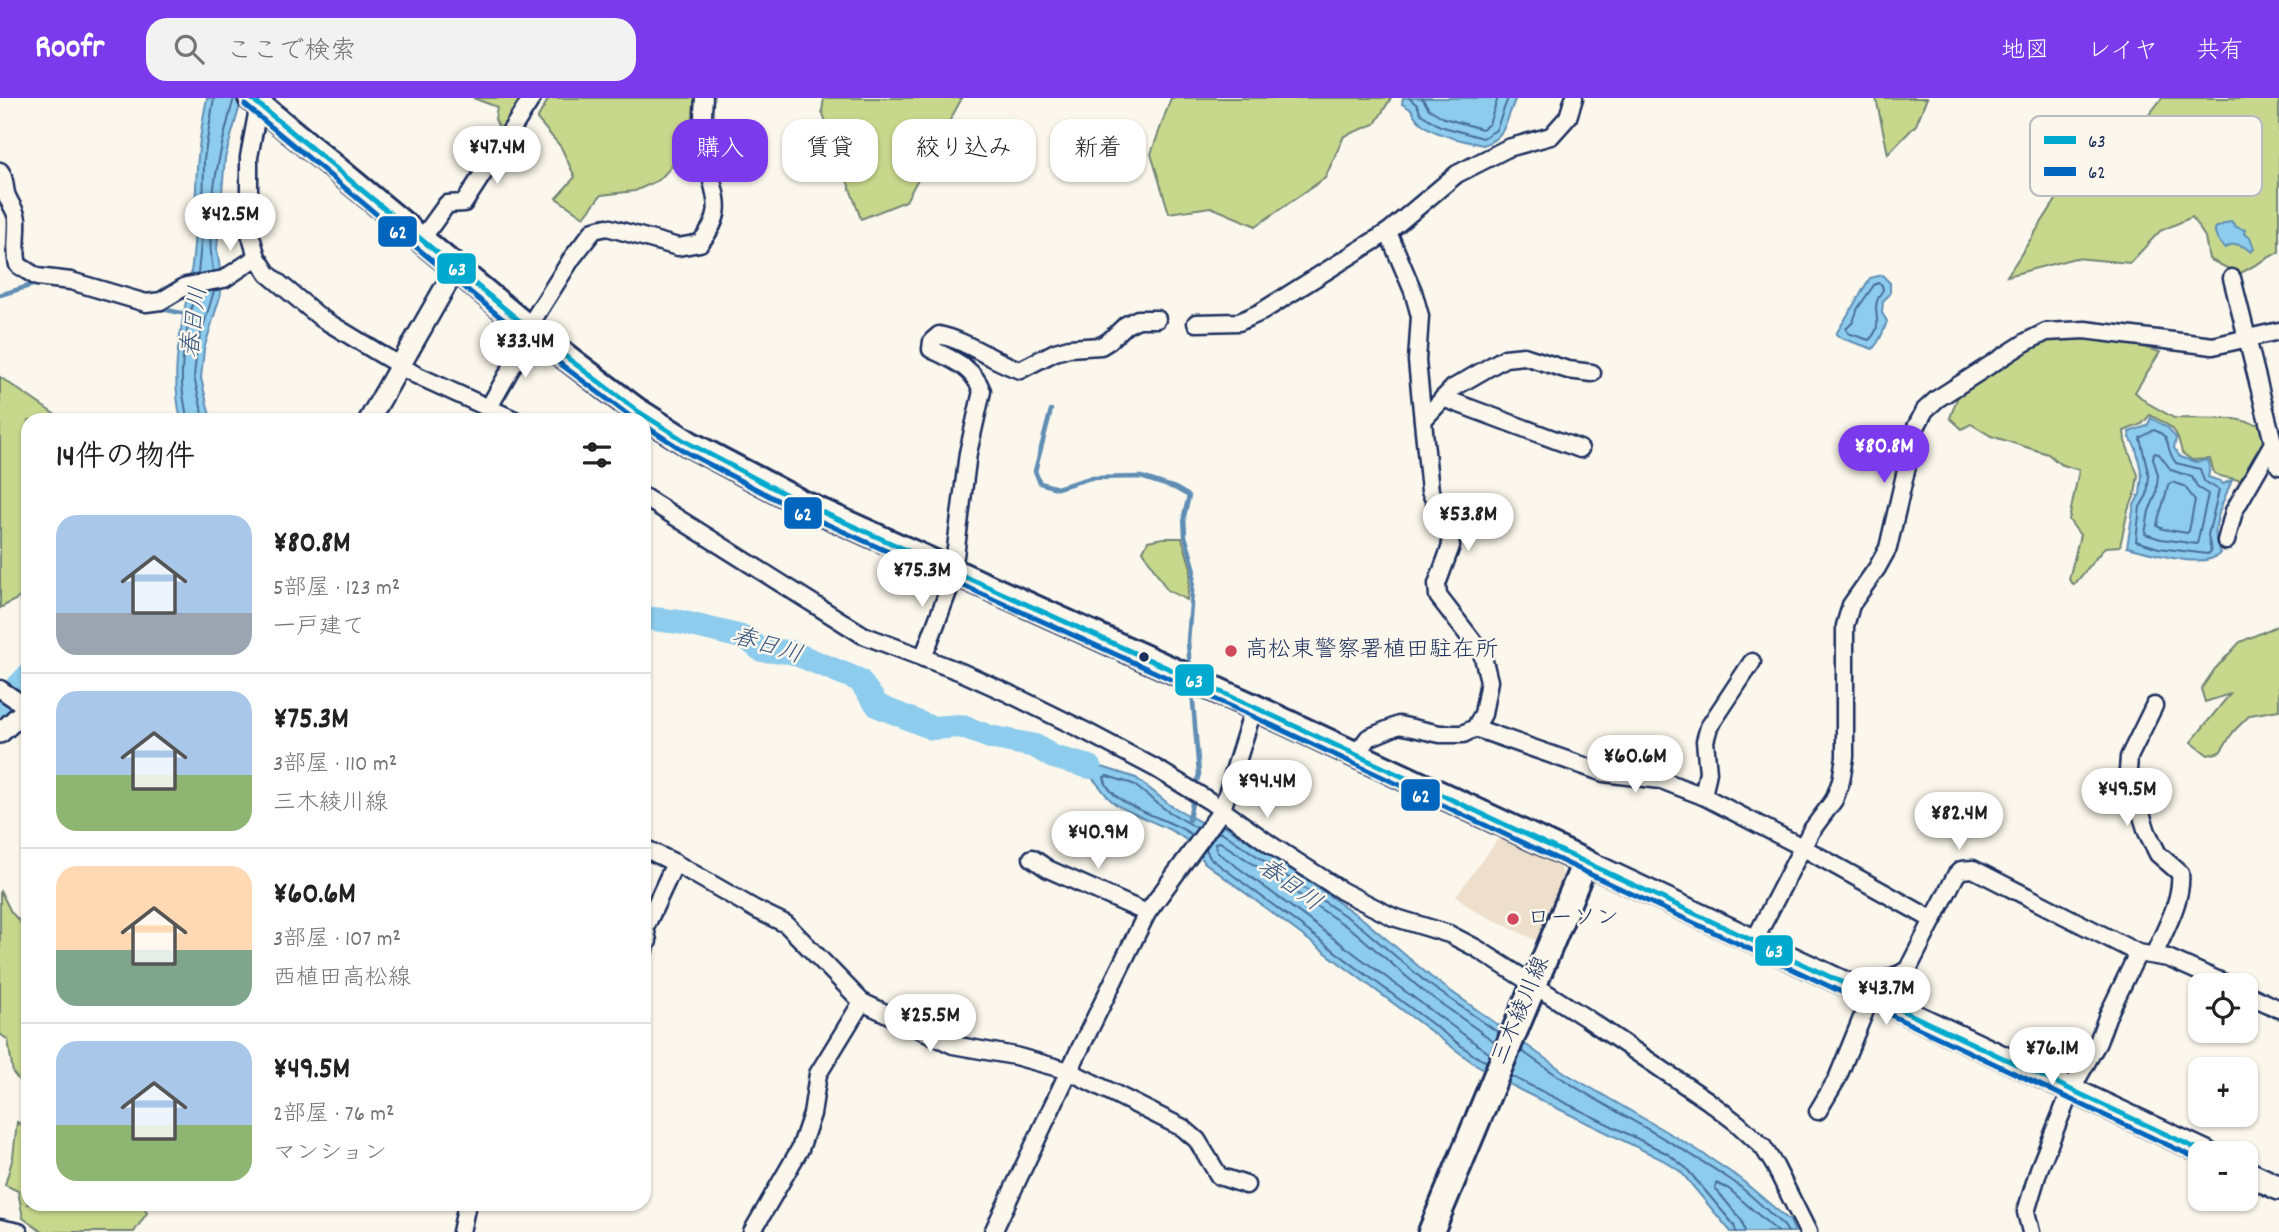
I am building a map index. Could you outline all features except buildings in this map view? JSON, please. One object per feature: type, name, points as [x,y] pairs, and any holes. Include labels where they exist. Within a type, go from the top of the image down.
[{"type":"main road","points":[[257,100],[533,332],[641,413]]},
{"type":"main road","points":[[651,420],[688,443],[803,503],[1255,707],[2188,1145]]},
{"type":"main road","name":"三木綾川線","points":[[1431,1232],[1585,862]]},
{"type":"main road","points":[[2258,1178],[2279,1188]]},
{"type":"street","points":[[421,240],[447,204],[464,203],[532,98]]},
{"type":"street","points":[[489,407],[572,258],[594,230],[607,227],[678,247],[700,243],[713,227],[718,205],[706,158],[702,117],[704,98]]},
{"type":"street","points":[[1196,323],[1239,323],[1261,312],[1388,232],[1457,174],[1508,148],[1551,136],[1568,117],[1574,98]]},
{"type":"street","points":[[257,100],[249,157],[249,230],[257,257],[268,274],[321,318],[401,366],[501,413]]},
{"type":"street","points":[[0,171],[3,173],[6,195],[14,207],[17,219],[18,265],[37,277],[71,281],[146,303],[161,301],[186,286],[224,279],[257,257]]},
{"type":"street","points":[[1356,754],[1367,737],[1399,725],[1440,734],[1463,734],[1475,728],[1483,714],[1489,681],[1482,653],[1438,596],[1437,584],[1451,546],[1449,532],[1430,491],[1418,361],[1419,316],[1413,290],[1388,232]]},
{"type":"street","points":[[373,413],[456,268]]},
{"type":"street","points":[[2232,278],[2279,466]]},
{"type":"street","points":[[923,658],[954,572],[968,453],[982,391],[978,381],[966,367],[931,349],[932,341],[939,335],[952,338],[1020,370],[1055,352],[1069,348],[1101,346],[1126,324],[1157,319]]},
{"type":"street","points":[[1754,941],[1811,831],[1834,800],[1841,781],[1845,757],[1845,626],[1851,605],[1888,548],[1916,427],[1925,410],[1937,399],[2046,332],[2085,330],[2213,346],[2279,331]]},
{"type":"street","points":[[1423,420],[1453,388],[1505,358],[1524,356],[1568,370],[1592,373]]},
{"type":"street","points":[[1443,398],[1580,449]]},
{"type":"street","points":[[2226,541],[2234,511],[2273,443]]},
{"type":"street","points":[[651,501],[863,635],[1010,694],[1087,732],[1157,769],[1342,891],[1393,917],[1449,934],[1476,948],[1597,1026],[1737,1123],[1763,1147],[1808,1232]]},
{"type":"street","points":[[1703,796],[1708,772],[1705,741],[1709,727],[1752,662]]},
{"type":"street","points":[[0,689],[21,704]]},
{"type":"street","points":[[2031,1232],[2026,1212],[2039,1169],[2071,1090],[2098,1042],[2108,1017],[2175,905],[2181,881],[2175,866],[2158,854],[2152,843],[2127,771],[2129,757],[2154,706]]},
{"type":"street","points":[[993,1232],[1147,913],[1220,812],[1255,707]]},
{"type":"street","points":[[0,733],[21,711]]},
{"type":"street","points":[[1475,728],[1604,773],[1661,780],[1703,796],[1933,920]]},
{"type":"street","points":[[651,851],[786,924],[862,1002],[953,1045],[1015,1056],[1069,1071],[1183,1128],[1197,1140],[1219,1176],[1246,1185]]},
{"type":"street","points":[[1032,858],[1048,869],[1147,913]]},
{"type":"street","points":[[651,915],[675,863]]},
{"type":"street","points":[[1818,1111],[1837,1079],[1878,984],[1889,976],[1908,969],[1961,870],[1973,869],[2146,954],[2168,958],[2201,973]]},
{"type":"street","points":[[2258,999],[2279,1009]]},
{"type":"street","points":[[752,1232],[800,1149],[812,1114],[818,1074],[862,1002]]},
{"type":"street","points":[[461,1232],[466,1211]]},
{"type":"street","points":[[0,1228],[19,1232]]},
{"type":"shaded area","points":[[1503,832],[1556,857],[1565,879],[1540,942],[1473,910],[1456,896]]},
{"type":"green space","points":[[473,98],[528,98],[524,127],[502,134],[495,119],[497,107]]},
{"type":"green space","points":[[549,98],[695,98],[695,119],[672,119],[672,166],[659,180],[635,191],[601,195],[584,217],[556,198],[575,177],[561,147],[537,119]]},
{"type":"green space","points":[[824,98],[962,98],[951,119],[892,119],[892,182],[916,182],[906,201],[861,219],[848,182],[878,182],[878,119],[825,119],[822,111]]},
{"type":"green space","points":[[1171,98],[1391,98],[1375,124],[1344,136],[1325,178],[1256,226],[1211,207],[1169,213],[1151,154]]},
{"type":"green space","points":[[1876,98],[1927,98],[1916,125],[1888,154]]},
{"type":"green space","points":[[2162,98],[2279,98],[2279,252],[2239,274],[2209,259],[2205,237],[2192,217],[2160,231],[2130,263],[2075,258],[2007,276],[2058,196],[2262,196],[2262,116],[2148,116]]},
{"type":"green space","points":[[2061,336],[2135,345],[2160,352],[2135,392],[2146,402],[2174,418],[2235,419],[2261,425],[2265,447],[2243,482],[2214,473],[2210,459],[2192,460],[2182,453],[2173,429],[2150,415],[2142,424],[2124,431],[2138,475],[2120,546],[2105,547],[2074,585],[2069,579],[2080,535],[2069,520],[2079,470],[2060,464],[2048,454],[1991,436],[1971,424],[1962,429],[1950,418],[1959,393],[2027,349]]},
{"type":"green space","points":[[0,377],[53,413],[21,413],[21,597],[0,608]]},
{"type":"green space","points":[[1182,538],[1191,568],[1187,600],[1167,590],[1143,551],[1148,541]]},
{"type":"green space","points":[[2279,625],[2279,710],[2250,715],[2234,731],[2220,752],[2208,755],[2191,742],[2230,694],[2205,702],[2201,689],[2240,642]]},
{"type":"green space","points":[[0,890],[11,912],[21,923],[21,1083],[13,1073],[8,1040],[0,1034]]},
{"type":"green space","points":[[17,1122],[21,1124],[21,1207],[18,1191],[5,1185],[13,1157]]},
{"type":"green space","points":[[22,1211],[147,1213],[134,1232],[42,1232],[23,1218]]},
{"type":"water","points":[[207,98],[242,98],[225,158],[217,249],[221,293],[204,349],[201,378],[209,413],[180,413],[177,361],[192,265],[202,127]]},
{"type":"water","points":[[1403,98],[1515,100],[1501,133],[1483,145],[1442,135],[1423,125],[1412,110],[1402,104]]},
{"type":"water","points":[[2231,221],[2236,227],[2245,230],[2244,234],[2250,237],[2254,249],[2251,252],[2239,245],[2225,248],[2217,239],[2215,228]]},
{"type":"water","points":[[1882,275],[1890,283],[1890,294],[1883,301],[1882,313],[1887,321],[1878,342],[1873,349],[1841,338],[1836,334],[1870,278]]},
{"type":"water","points":[[2151,418],[2168,428],[2176,438],[2174,448],[2180,457],[2195,462],[2208,460],[2208,477],[2223,484],[2232,480],[2216,526],[2217,544],[2221,553],[2213,558],[2176,559],[2127,547],[2142,476],[2136,448],[2129,432],[2147,426]]},
{"type":"water","points":[[1054,755],[1136,778],[1170,805],[1204,824],[1225,826],[1269,854],[1364,920],[1431,977],[1567,1074],[1696,1149],[1738,1177],[1790,1221],[1795,1232],[1731,1232],[1681,1172],[1663,1160],[1520,1090],[1472,1062],[1204,862],[1197,850],[1187,841],[1114,803],[1092,778]]},
{"type":"waterway","points":[[0,295],[39,283]]},
{"type":"waterway","points":[[157,308],[186,314]]},
{"type":"waterway","points":[[1051,410],[1035,471],[1040,483],[1057,488],[1090,478],[1141,477],[1175,488],[1189,496],[1184,516],[1185,536],[1194,567],[1188,641],[1190,671]]},
{"type":"waterway","name":"春日川","points":[[651,619],[680,622],[746,638],[761,650],[791,652],[859,680],[878,706],[932,728],[960,726],[990,737],[1035,746],[1053,757],[1090,767]]},
{"type":"waterway","points":[[0,704],[21,683]]},
{"type":"waterway","points":[[1192,690],[1199,774],[1195,789]]},
{"type":"waterway","points":[[1189,820],[1193,797]]},
{"type":"transit line","name":"63","points":[[251,98],[528,328],[641,413]]},
{"type":"transit line","name":"62","points":[[245,105],[522,335],[626,413]]},
{"type":"transit line","name":"63","points":[[651,420],[688,443],[802,503],[1254,707],[2188,1145]]},
{"type":"transit line","name":"62","points":[[651,430],[684,451],[798,511],[1250,715],[2188,1154]]},
{"type":"place","name":"高松東警察署植田駐在所","points":[[1231,651]]},
{"type":"place","name":"ローソン","points":[[1513,919]]}]
